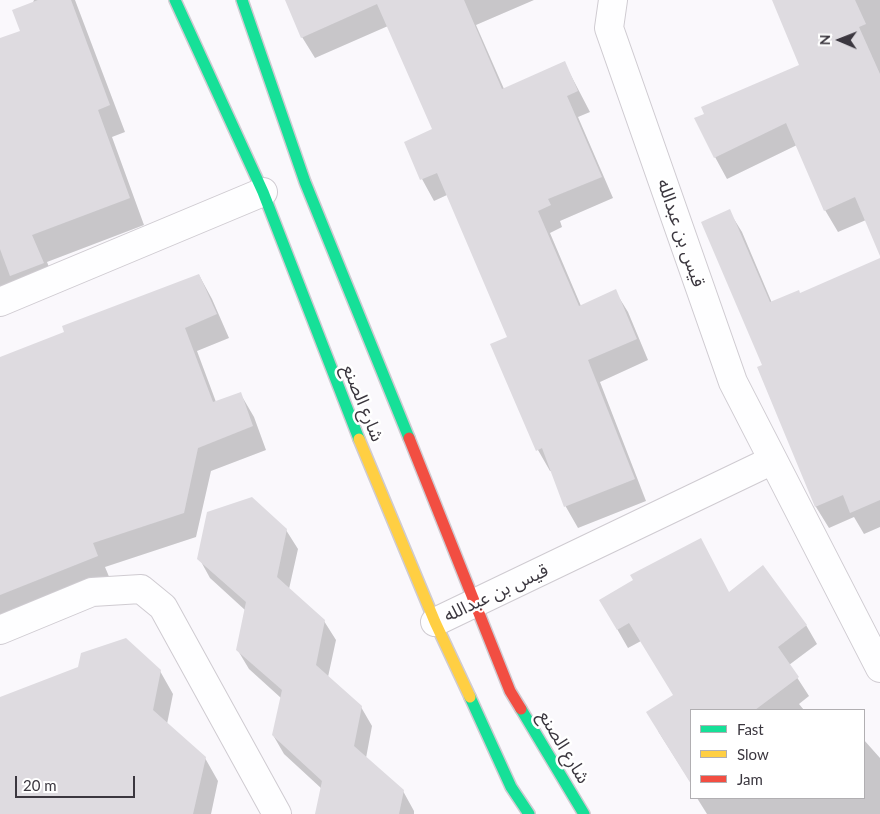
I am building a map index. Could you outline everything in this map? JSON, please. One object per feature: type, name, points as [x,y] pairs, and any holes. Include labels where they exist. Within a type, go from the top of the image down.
[{"type":"street","name":"شارع الصنع","points":[[176,0],[263,192],[327,361],[435,622],[511,787],[529,814]]},
{"type":"street","name":"شارع الصنع","points":[[242,0],[304,182],[476,602],[510,691],[584,814]]},
{"type":"street","name":"قيس بن عبدالله","points":[[613,0],[609,28],[733,382],[880,668]]},
{"type":"street","points":[[0,302],[263,192]]},
{"type":"street","name":"قيس بن عبدالله","points":[[435,622],[773,460]]},
{"type":"street","points":[[0,630],[92,592],[141,589],[163,607],[277,814]]},
{"type":"building","points":[[38,0],[71,0],[110,105],[98,110],[130,198],[32,235],[44,263],[10,276],[0,249],[0,38],[20,31],[12,10]]},
{"type":"building","points":[[285,0],[464,0],[502,89],[565,61],[578,91],[567,96],[602,177],[548,199],[551,205],[538,211],[579,306],[616,289],[637,339],[588,360],[635,479],[564,507],[542,448],[536,451],[490,344],[507,337],[437,173],[420,180],[404,142],[432,129],[377,4],[301,38]]},
{"type":"building","points":[[772,0],[855,0],[866,24],[859,27],[880,74],[880,256],[855,197],[824,211],[786,123],[714,158],[694,118],[704,114],[701,107],[799,65]]},
{"type":"building","points":[[730,209],[770,302],[799,290],[800,293],[880,258],[880,500],[850,513],[843,495],[815,507],[757,367],[762,365],[701,222]]},
{"type":"building","points":[[199,274],[217,314],[185,328],[213,402],[241,392],[253,426],[198,448],[184,513],[93,543],[98,556],[0,595],[0,357],[64,332],[62,326]]},
{"type":"building","points":[[252,497],[287,529],[277,577],[325,620],[316,665],[362,706],[354,746],[404,790],[399,814],[315,814],[322,781],[272,735],[282,690],[236,650],[246,602],[197,559],[207,512]]},
{"type":"building","points":[[701,538],[729,592],[763,565],[807,625],[778,647],[799,677],[756,709],[690,709],[690,782],[646,712],[673,695],[629,623],[617,630],[599,600],[633,580],[630,575]]},
{"type":"building","points":[[126,638],[161,670],[153,710],[206,757],[193,814],[0,814],[0,697],[78,667],[81,653]]},
{"type":"traffic: fast","points":[[175,0],[263,192],[359,439]]},
{"type":"traffic: fast","points":[[242,0],[305,182],[409,438]]},
{"type":"traffic: fast","points":[[470,697],[511,787],[529,814]]},
{"type":"traffic: fast","points":[[521,709],[584,814]]},
{"type":"traffic: slow","points":[[359,439],[435,622],[470,697]]},
{"type":"traffic: jam","points":[[409,438],[510,691],[521,709]]}]
